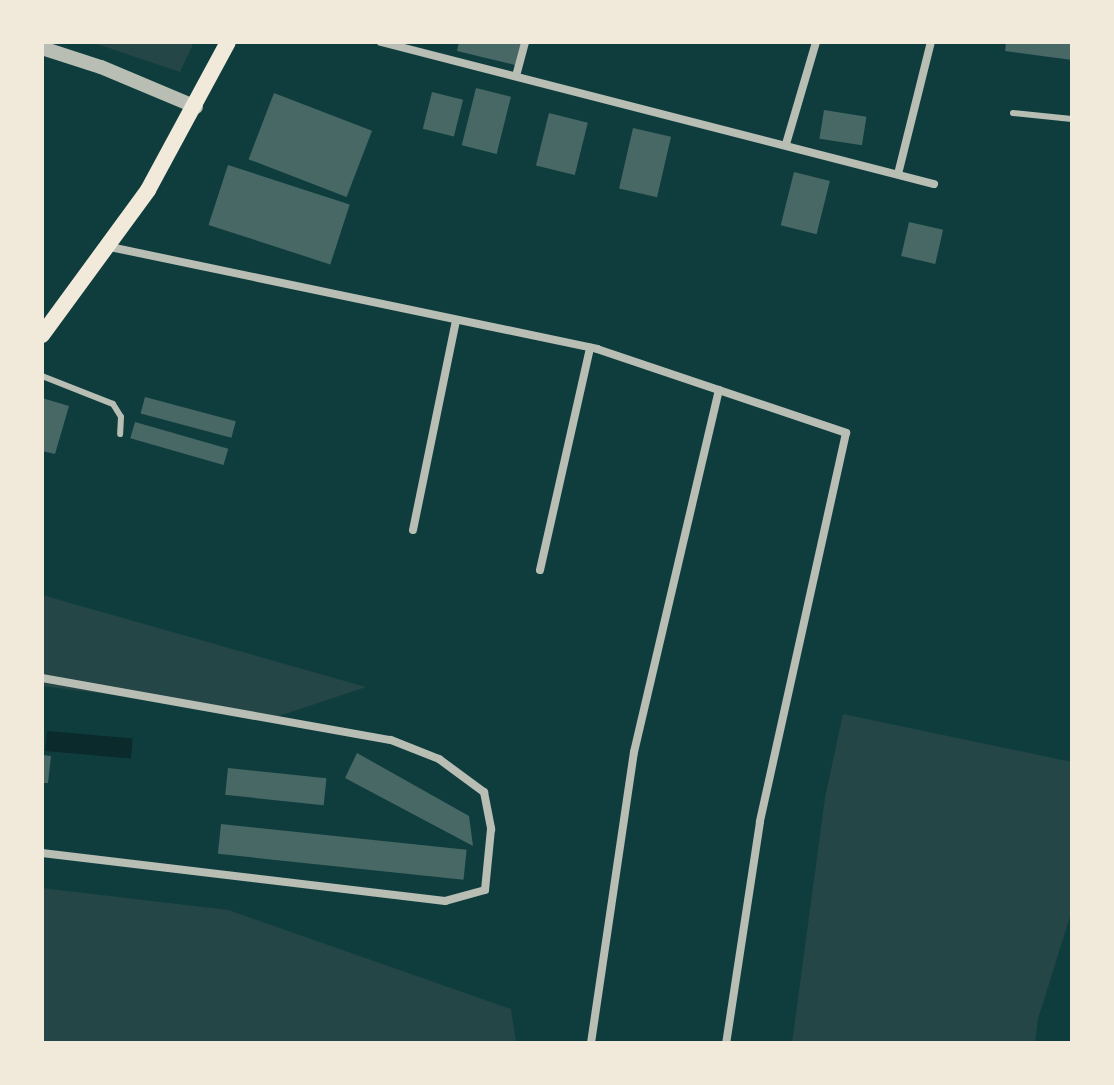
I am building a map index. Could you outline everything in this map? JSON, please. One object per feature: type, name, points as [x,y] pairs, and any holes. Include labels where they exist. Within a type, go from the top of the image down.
[{"type":"main road","points":[[42,335],[110,247],[196,107],[228,42]]},
{"type":"street","points":[[381,42],[934,184]]},
{"type":"street","points":[[516,76],[525,42]]},
{"type":"street","points":[[786,144],[816,42]]},
{"type":"street","points":[[898,174],[931,42]]},
{"type":"street","points":[[42,48],[101,67],[196,107]]},
{"type":"street","points":[[110,247],[590,348],[846,433],[760,822],[726,1043]]},
{"type":"street","points":[[413,530],[456,320]]},
{"type":"street","points":[[540,570],[590,348]]},
{"type":"street","points":[[591,1043],[634,752],[719,390]]},
{"type":"street","points":[[42,678],[391,740],[439,759],[484,792],[491,829],[485,890],[445,901],[42,853]]},
{"type":"lane","points":[[1013,113],[1072,119]]},
{"type":"lane","points":[[42,376],[113,404],[121,417],[120,434]]},
{"type":"shaded area","points":[[91,42],[194,42],[180,72]]},
{"type":"shaded area","points":[[42,595],[366,687],[279,716],[42,686]]},
{"type":"shaded area","points":[[843,714],[1072,762],[1072,910],[1038,1019],[1035,1043],[792,1043],[825,798]]},
{"type":"shaded area","points":[[47,731],[133,738],[131,758],[45,751]]},
{"type":"shaded area","points":[[42,888],[228,910],[511,1009],[516,1043],[42,1043]]},
{"type":"building","points":[[459,42],[521,42],[515,65],[457,51]]},
{"type":"building","points":[[1006,42],[1072,42],[1072,60],[1005,51]]},
{"type":"building","points":[[476,88],[511,97],[497,154],[462,145]]},
{"type":"building","points":[[432,92],[463,100],[454,137],[423,129]]},
{"type":"building","points":[[274,93],[372,131],[347,197],[249,159]]},
{"type":"building","points":[[824,110],[866,117],[862,145],[819,139]]},
{"type":"building","points":[[549,113],[588,123],[575,175],[536,165]]},
{"type":"building","points":[[633,128],[671,137],[657,197],[619,188]]},
{"type":"building","points":[[228,165],[350,205],[330,264],[209,225]]},
{"type":"building","points":[[794,172],[830,181],[817,234],[781,225]]},
{"type":"building","points":[[909,222],[943,230],[935,264],[901,256]]},
{"type":"building","points":[[145,397],[236,421],[231,438],[141,413]]},
{"type":"building","points":[[42,398],[69,406],[55,454],[42,451]]},
{"type":"building","points":[[135,422],[228,449],[224,465],[130,438]]},
{"type":"building","points":[[357,753],[469,816],[473,846],[345,778]]},
{"type":"building","points":[[42,755],[51,756],[48,783],[42,783]]},
{"type":"building","points":[[228,768],[326,778],[324,805],[225,795]]},
{"type":"building","points":[[221,824],[467,850],[464,880],[218,854]]}]
